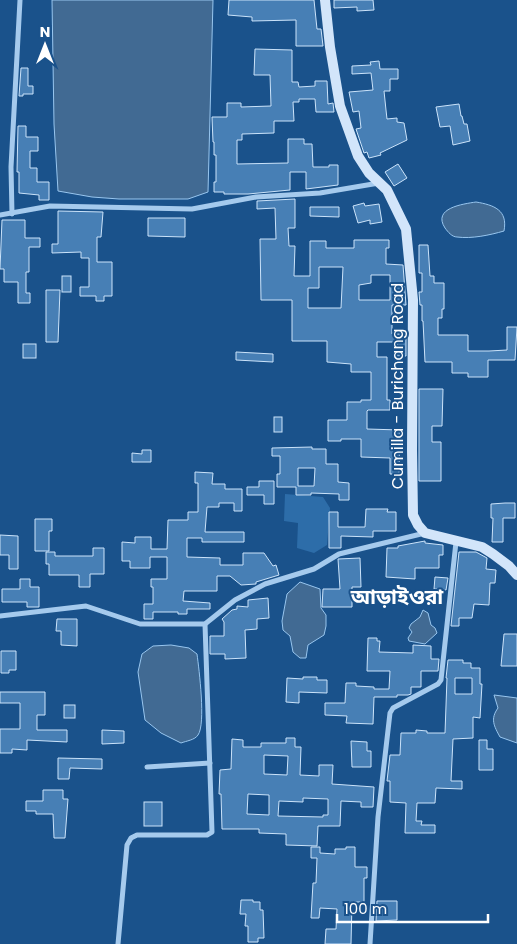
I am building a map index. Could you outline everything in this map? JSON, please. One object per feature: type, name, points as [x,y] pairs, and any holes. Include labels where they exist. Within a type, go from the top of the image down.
[{"type":"main road","name":"Cumilla - Burichang Road","points":[[325,0],[330,47],[340,106],[358,156],[369,173],[387,190],[406,229],[413,300],[413,515],[425,533]]},
{"type":"main road","points":[[425,533],[482,547],[509,566],[517,575]]},
{"type":"street","points":[[12,214],[11,166],[20,0]]},
{"type":"street","points":[[0,215],[50,206],[192,209],[256,197],[320,193],[380,183]]},
{"type":"street","points":[[0,616],[86,606],[140,624],[205,624],[235,600],[265,584],[314,570],[339,554],[425,533]]},
{"type":"street","points":[[370,944],[378,817],[390,713],[393,708],[438,684],[441,680],[456,542]]},
{"type":"street","points":[[118,944],[127,845],[131,838],[137,835],[208,835],[212,832],[205,624]]},
{"type":"street","points":[[147,767],[210,763]]},
{"type":"shaded area","points":[[52,0],[213,0],[208,192],[188,199],[119,199],[92,197],[58,191],[54,124]]},
{"type":"shaded area","points":[[476,202],[494,207],[502,213],[505,224],[504,231],[475,237],[455,237],[449,233],[442,221],[446,212],[457,206]]},
{"type":"shaded area","points":[[285,494],[323,497],[330,508],[327,545],[314,553],[297,548],[298,523],[284,521]]},
{"type":"shaded area","points":[[300,582],[320,589],[321,608],[326,615],[324,635],[308,645],[306,658],[300,658],[293,652],[290,636],[283,630],[282,621],[287,594]]},
{"type":"shaded area","points":[[423,610],[428,613],[431,625],[437,633],[425,644],[409,641],[408,638],[412,632],[409,628],[411,624],[420,617]]},
{"type":"shaded area","points":[[171,645],[189,648],[197,654],[199,671],[202,708],[200,729],[195,738],[181,743],[161,733],[145,720],[138,672],[142,654],[153,646]]},
{"type":"shaded area","points":[[494,695],[517,698],[517,743],[500,737],[496,729],[494,716],[498,708]]},
{"type":"building","points":[[229,0],[314,0],[317,29],[321,29],[323,46],[296,46],[296,20],[252,21],[252,17],[228,15]]},
{"type":"building","points":[[334,0],[373,0],[374,10],[357,11],[357,7],[334,8]]},
{"type":"building","points":[[255,49],[292,50],[292,82],[298,82],[299,87],[315,86],[315,81],[327,81],[328,104],[333,103],[334,112],[316,112],[315,99],[299,99],[299,102],[293,102],[294,121],[274,121],[274,133],[242,134],[242,140],[237,140],[237,164],[288,163],[288,139],[304,139],[304,144],[312,144],[313,167],[338,165],[338,185],[306,189],[306,172],[290,172],[290,190],[248,194],[214,192],[216,155],[214,155],[212,117],[227,117],[227,103],[241,103],[241,107],[271,106],[270,75],[254,75]]},
{"type":"building","points":[[379,61],[380,69],[398,69],[398,79],[390,79],[390,91],[384,91],[387,119],[397,118],[397,122],[404,123],[407,140],[380,153],[381,155],[369,158],[367,152],[364,153],[356,129],[361,128],[359,111],[353,112],[349,92],[373,90],[371,73],[352,74],[352,66],[371,65],[370,62]]},
{"type":"building","points":[[21,68],[28,68],[28,86],[33,86],[33,94],[19,96]]},
{"type":"building","points":[[459,104],[464,124],[467,124],[470,141],[453,145],[450,126],[440,127],[436,107]]},
{"type":"building","points":[[18,126],[26,126],[26,137],[38,137],[38,151],[30,151],[30,168],[37,168],[37,182],[49,182],[49,200],[39,200],[39,195],[19,193],[19,172],[17,172]]},
{"type":"building","points":[[398,164],[407,178],[394,186],[385,172]]},
{"type":"building","points":[[295,199],[295,228],[288,228],[289,246],[295,246],[294,276],[310,276],[310,241],[326,241],[326,248],[354,248],[354,240],[389,240],[389,248],[386,248],[386,264],[403,265],[406,305],[392,305],[392,334],[406,334],[406,356],[397,356],[397,342],[377,342],[377,357],[387,357],[387,400],[390,400],[390,410],[367,411],[367,429],[400,430],[399,474],[390,474],[390,458],[361,457],[361,439],[328,441],[328,420],[347,420],[347,402],[371,400],[371,372],[351,372],[351,364],[327,362],[327,341],[292,341],[292,300],[261,300],[260,239],[276,239],[275,208],[257,209],[257,201]],"holes":[[[319,267],[343,267],[341,308],[308,308],[308,288],[319,288]],[[371,275],[390,275],[390,300],[359,300],[359,285],[371,283]]]},
{"type":"building","points":[[364,203],[365,206],[379,204],[382,222],[370,224],[370,220],[358,223],[353,206]]},
{"type":"building","points":[[310,207],[339,207],[339,217],[310,216]]},
{"type":"building","points":[[58,211],[103,212],[101,237],[97,237],[97,262],[112,262],[112,296],[104,296],[104,301],[96,301],[96,296],[80,296],[80,287],[89,287],[89,258],[81,258],[81,252],[52,253],[52,244],[58,244]]},
{"type":"building","points":[[148,218],[185,218],[185,237],[148,236]]},
{"type":"building","points":[[2,220],[25,220],[25,238],[40,238],[40,247],[29,247],[29,272],[26,272],[26,293],[30,293],[30,303],[18,303],[18,282],[4,282],[4,269],[0,269]]},
{"type":"building","points":[[419,245],[428,245],[430,276],[434,276],[434,283],[444,283],[444,309],[442,309],[442,318],[438,318],[438,335],[468,335],[468,351],[507,350],[507,327],[517,327],[515,360],[488,360],[488,377],[468,377],[468,373],[452,373],[452,362],[425,362],[422,305],[420,305],[419,292],[422,292],[422,273],[419,273]]},
{"type":"building","points":[[62,276],[71,276],[71,292],[62,292]]},
{"type":"building","points":[[46,290],[60,290],[58,342],[46,342]]},
{"type":"building","points":[[23,344],[36,344],[36,358],[23,358]]},
{"type":"building","points":[[236,352],[273,354],[273,362],[236,360]]},
{"type":"building","points":[[419,389],[443,389],[442,426],[432,426],[432,442],[441,442],[441,481],[419,481]]},
{"type":"building","points":[[274,417],[282,417],[282,432],[274,432]]},
{"type":"building","points":[[312,447],[312,449],[326,449],[326,464],[338,464],[338,482],[349,483],[349,500],[339,500],[339,494],[311,493],[311,495],[296,495],[296,487],[277,487],[277,474],[280,474],[280,456],[272,456],[272,448]],"holes":[[[298,468],[315,468],[314,486],[298,486]]]},
{"type":"building","points":[[142,450],[151,450],[151,462],[132,462],[132,453],[142,454]]},
{"type":"building","points":[[195,472],[213,473],[212,484],[225,484],[225,489],[242,489],[242,511],[234,511],[234,503],[219,503],[219,507],[207,507],[205,532],[244,532],[244,542],[202,542],[202,538],[187,538],[187,557],[220,558],[220,565],[243,565],[243,553],[264,553],[273,566],[276,565],[279,575],[256,582],[256,584],[241,585],[230,576],[217,576],[217,591],[184,591],[183,601],[210,603],[210,609],[187,609],[187,614],[153,612],[153,619],[144,619],[144,604],[153,604],[151,579],[167,579],[167,557],[150,557],[150,568],[130,568],[130,561],[122,561],[122,542],[135,543],[135,537],[151,537],[151,549],[167,549],[168,520],[188,520],[188,512],[198,512],[198,483],[195,483]]},
{"type":"building","points":[[259,481],[274,481],[274,504],[264,504],[264,495],[247,495],[247,487],[259,487]]},
{"type":"building","points":[[515,503],[515,518],[503,518],[503,542],[492,542],[493,518],[491,518],[491,504]]},
{"type":"building","points":[[366,509],[388,509],[387,512],[396,512],[396,531],[373,531],[373,537],[341,536],[341,548],[329,548],[329,512],[338,512],[338,527],[365,527]]},
{"type":"building","points":[[35,519],[52,519],[52,531],[49,531],[49,551],[35,551]]},
{"type":"building","points":[[0,535],[18,536],[18,569],[9,569],[9,555],[0,555]]},
{"type":"building","points":[[425,541],[425,543],[443,545],[443,555],[439,555],[439,568],[415,568],[415,579],[386,577],[387,548],[398,548],[398,546]]},
{"type":"building","points":[[93,548],[104,548],[104,574],[90,574],[90,587],[79,587],[79,575],[49,575],[49,564],[46,564],[46,552],[55,552],[55,556],[93,556]]},
{"type":"building","points":[[459,552],[476,552],[487,558],[486,569],[496,570],[495,583],[490,583],[489,605],[474,604],[472,618],[459,618],[459,626],[451,626]]},
{"type":"building","points":[[360,558],[361,587],[352,587],[352,607],[322,607],[323,589],[340,589],[338,559]]},
{"type":"building","points":[[435,577],[448,578],[446,590],[434,589]]},
{"type":"building","points":[[20,579],[30,579],[30,587],[39,587],[39,607],[27,607],[27,602],[2,602],[2,589],[20,589]]},
{"type":"building","points":[[268,598],[269,618],[257,619],[257,629],[245,630],[246,658],[225,659],[225,654],[210,654],[210,636],[224,636],[224,622],[222,619],[232,610],[237,609],[237,606],[248,607],[248,600]]},
{"type":"building","points":[[57,619],[77,619],[77,646],[61,645],[61,631],[56,631]]},
{"type":"building","points":[[504,634],[517,634],[517,666],[501,666]]},
{"type":"building","points":[[368,638],[377,638],[377,641],[380,641],[379,652],[413,653],[413,645],[431,646],[431,659],[439,659],[438,671],[421,671],[421,687],[411,687],[411,694],[397,695],[397,697],[374,697],[373,724],[346,723],[347,716],[325,715],[325,703],[345,703],[346,683],[356,683],[356,686],[374,687],[374,689],[389,689],[390,671],[367,671]]},
{"type":"building","points":[[1,651],[16,651],[16,670],[9,670],[9,673],[1,673]]},
{"type":"building","points":[[448,660],[463,660],[463,663],[471,663],[471,668],[480,668],[480,684],[482,684],[480,718],[473,717],[473,738],[453,739],[451,781],[462,781],[462,789],[436,788],[435,803],[417,803],[416,821],[422,821],[421,825],[435,825],[435,833],[405,833],[406,803],[390,802],[390,781],[387,781],[390,755],[400,755],[401,733],[416,733],[416,730],[427,731],[427,733],[445,733]],"holes":[[[455,678],[472,678],[472,694],[455,694]]]},
{"type":"building","points":[[303,677],[317,677],[317,680],[327,680],[327,693],[299,692],[299,703],[286,702],[287,678],[303,679]]},
{"type":"building","points":[[0,692],[45,692],[45,715],[37,715],[37,730],[67,730],[67,742],[27,740],[27,750],[12,749],[12,753],[0,753],[0,729],[20,729],[20,703],[0,703]]},
{"type":"building","points":[[64,705],[75,705],[75,718],[64,718]]},
{"type":"building","points":[[102,730],[124,731],[124,743],[102,744]]},
{"type":"building","points":[[286,738],[295,738],[295,747],[301,747],[300,775],[319,776],[319,765],[333,765],[332,784],[374,787],[373,807],[361,807],[361,802],[341,801],[340,826],[318,826],[317,846],[286,845],[286,834],[259,833],[259,829],[222,829],[221,794],[219,794],[220,770],[231,769],[232,739],[243,740],[243,747],[261,747],[261,743],[286,743]],"holes":[[[264,755],[288,756],[287,775],[264,774]],[[248,794],[269,795],[269,815],[247,814]],[[303,798],[328,799],[328,815],[323,815],[323,817],[278,816],[279,801],[303,802]]]},
{"type":"building","points":[[479,740],[487,740],[487,749],[493,749],[493,770],[479,770]]},
{"type":"building","points":[[351,741],[367,742],[367,751],[371,751],[371,767],[352,767]]},
{"type":"building","points":[[58,758],[102,759],[102,769],[70,768],[69,779],[58,779]]},
{"type":"building","points":[[43,790],[63,790],[63,799],[68,799],[65,838],[54,838],[53,814],[36,814],[36,811],[26,811],[26,801],[43,801]]},
{"type":"building","points":[[144,802],[162,802],[162,826],[144,826]]},
{"type":"building","points":[[311,847],[320,847],[320,853],[335,854],[335,849],[355,847],[355,867],[367,867],[367,878],[364,878],[364,902],[352,902],[351,944],[325,944],[326,929],[336,929],[337,909],[320,908],[319,918],[311,918],[317,858],[311,858]]},
{"type":"building","points":[[241,900],[260,902],[260,910],[263,910],[264,938],[258,938],[258,942],[248,942],[248,926],[245,926],[246,914],[240,914]]},
{"type":"building","points":[[377,901],[397,901],[397,920],[376,921]]},
{"type":"district","name":"আড়াইওরা","points":[[397,597]]}]
